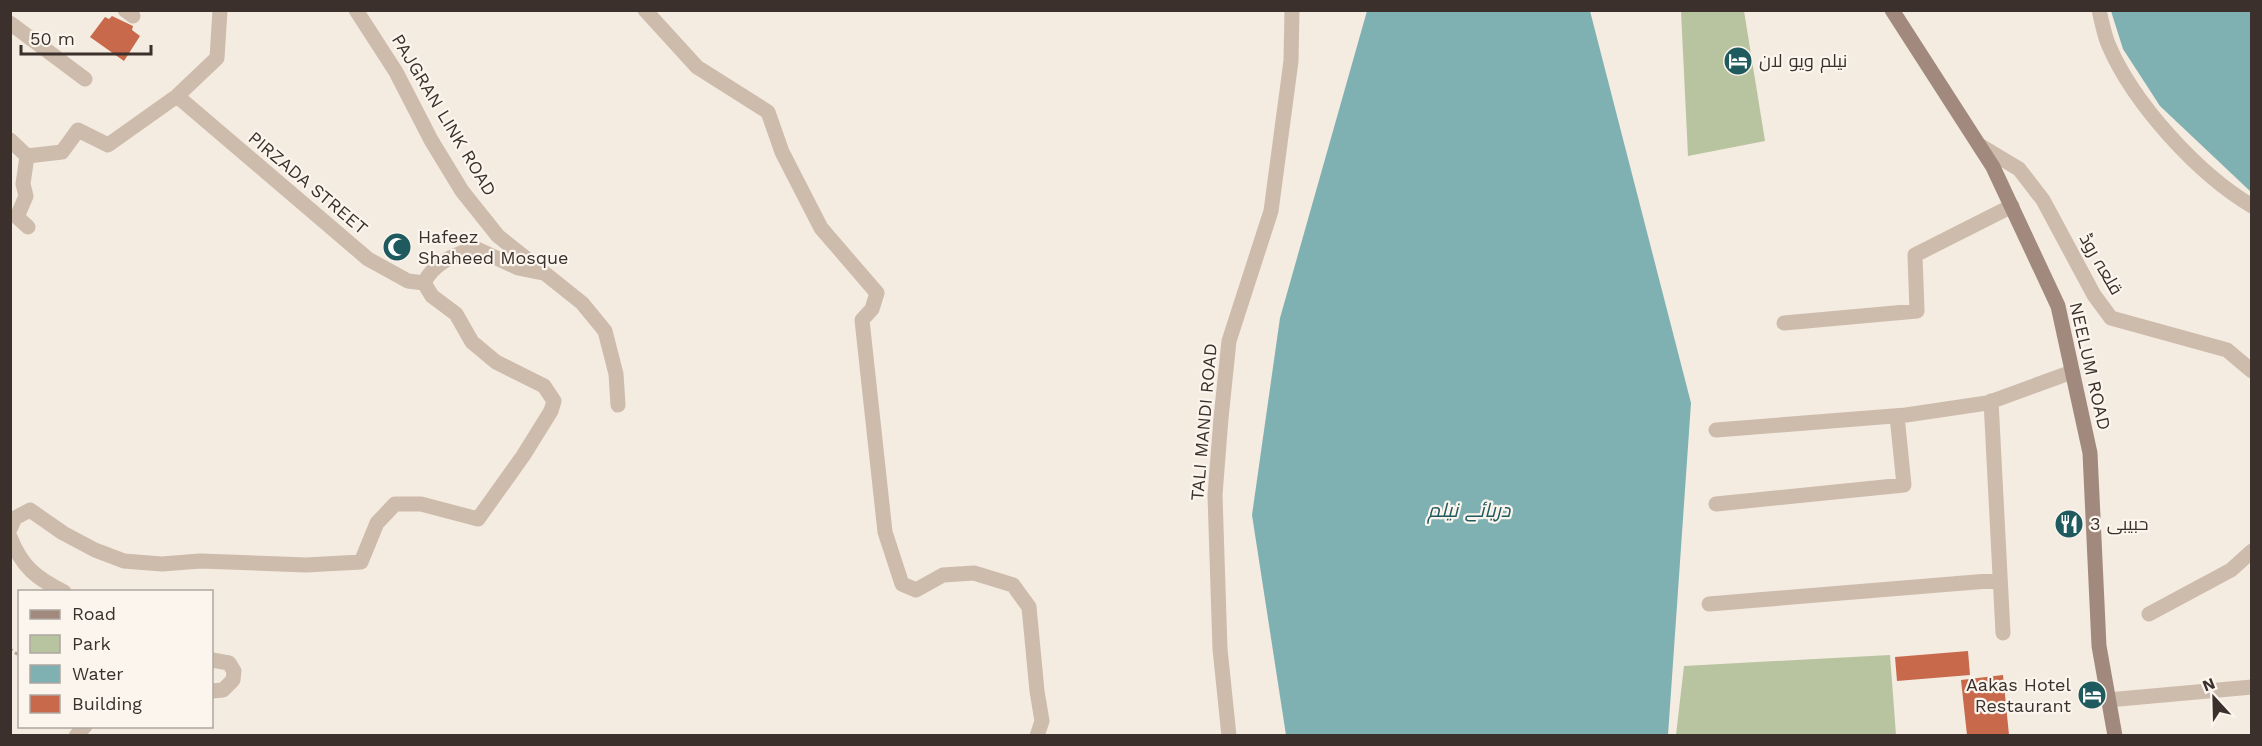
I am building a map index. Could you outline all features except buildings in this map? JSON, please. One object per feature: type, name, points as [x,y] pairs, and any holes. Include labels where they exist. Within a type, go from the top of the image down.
[{"type":"main road","name":"NEELUM ROAD","points":[[1892,10],[1993,166],[2058,306],[2090,453],[2099,646],[2115,735]]},
{"type":"street","points":[[10,140],[27,156],[62,152],[78,130],[108,144],[177,96],[217,58],[220,10]]},
{"type":"street","name":"PAJGRAN LINK ROAD","points":[[356,10],[396,72],[431,140],[462,191],[498,236],[582,303],[605,331],[616,374],[618,405]]},
{"type":"street","points":[[645,10],[697,67],[768,112],[782,152],[821,228],[877,293],[872,309],[862,320],[885,532],[902,584],[916,590],[943,575],[974,573],[1013,585],[1029,607],[1042,721],[1037,735]]},
{"type":"street","name":"TALI MANDI ROAD","points":[[1229,735],[1220,649],[1215,495],[1221,418],[1229,341],[1271,211],[1291,62],[1292,10]]},
{"type":"street","points":[[2099,10],[2108,45],[2126,79],[2142,102],[2190,157],[2226,191],[2252,206]]},
{"type":"street","points":[[10,23],[86,79]]},
{"type":"street","name":"PIRZADA STREET","points":[[177,96],[368,259],[408,281],[423,283]]},
{"type":"street","name":"قلعہ روڈ","points":[[1979,145],[2019,169],[2043,200],[2094,295],[2111,318],[2227,350],[2252,372]]},
{"type":"street","points":[[27,156],[23,184],[26,196],[17,217],[28,227]]},
{"type":"street","points":[[1784,323],[1917,311],[1915,255],[2012,206]]},
{"type":"street","points":[[10,529],[15,518],[30,510],[63,533],[124,561],[162,564],[200,561],[306,565],[362,562],[377,523],[395,504],[421,504],[478,519],[523,456],[551,411],[554,401],[544,387],[496,362],[472,342],[456,314],[432,296],[423,283],[428,275],[447,258],[475,248],[518,268],[543,273]]},
{"type":"street","points":[[1716,430],[1897,416],[1991,401],[2072,372]]},
{"type":"street","points":[[1991,401],[2003,633]]},
{"type":"street","points":[[1716,504],[1904,485],[1897,416]]},
{"type":"street","points":[[10,537],[17,553],[39,580],[62,590]]},
{"type":"street","points":[[2149,614],[2231,570],[2252,551]]},
{"type":"street","points":[[1709,603],[2000,580]]},
{"type":"street","points":[[213,660],[229,663],[234,671],[233,680],[223,690],[213,691]]},
{"type":"street","points":[[2108,700],[2252,687]]},
{"type":"green space","points":[[1681,11],[1744,11],[1765,141],[1688,156]]},
{"type":"green space","points":[[1890,655],[1896,735],[1676,735],[1684,666]]},
{"type":"water","name":"دریائے نیلم","points":[[1367,11],[1590,11],[1691,403],[1668,735],[1286,735],[1252,515],[1280,318]]},
{"type":"water","points":[[2111,11],[2251,11],[2251,192],[2160,106],[2123,49]]},
{"type":"place","name":"نیلم ویو لان","points":[[1738,61]]},
{"type":"place","name":"Hafeez Shaheed Mosque","points":[[397,247]]},
{"type":"place","name":"حبیبی 3","points":[[2069,524]]},
{"type":"place","name":"Aakas Hotel Restaurant","points":[[2092,695]]}]
